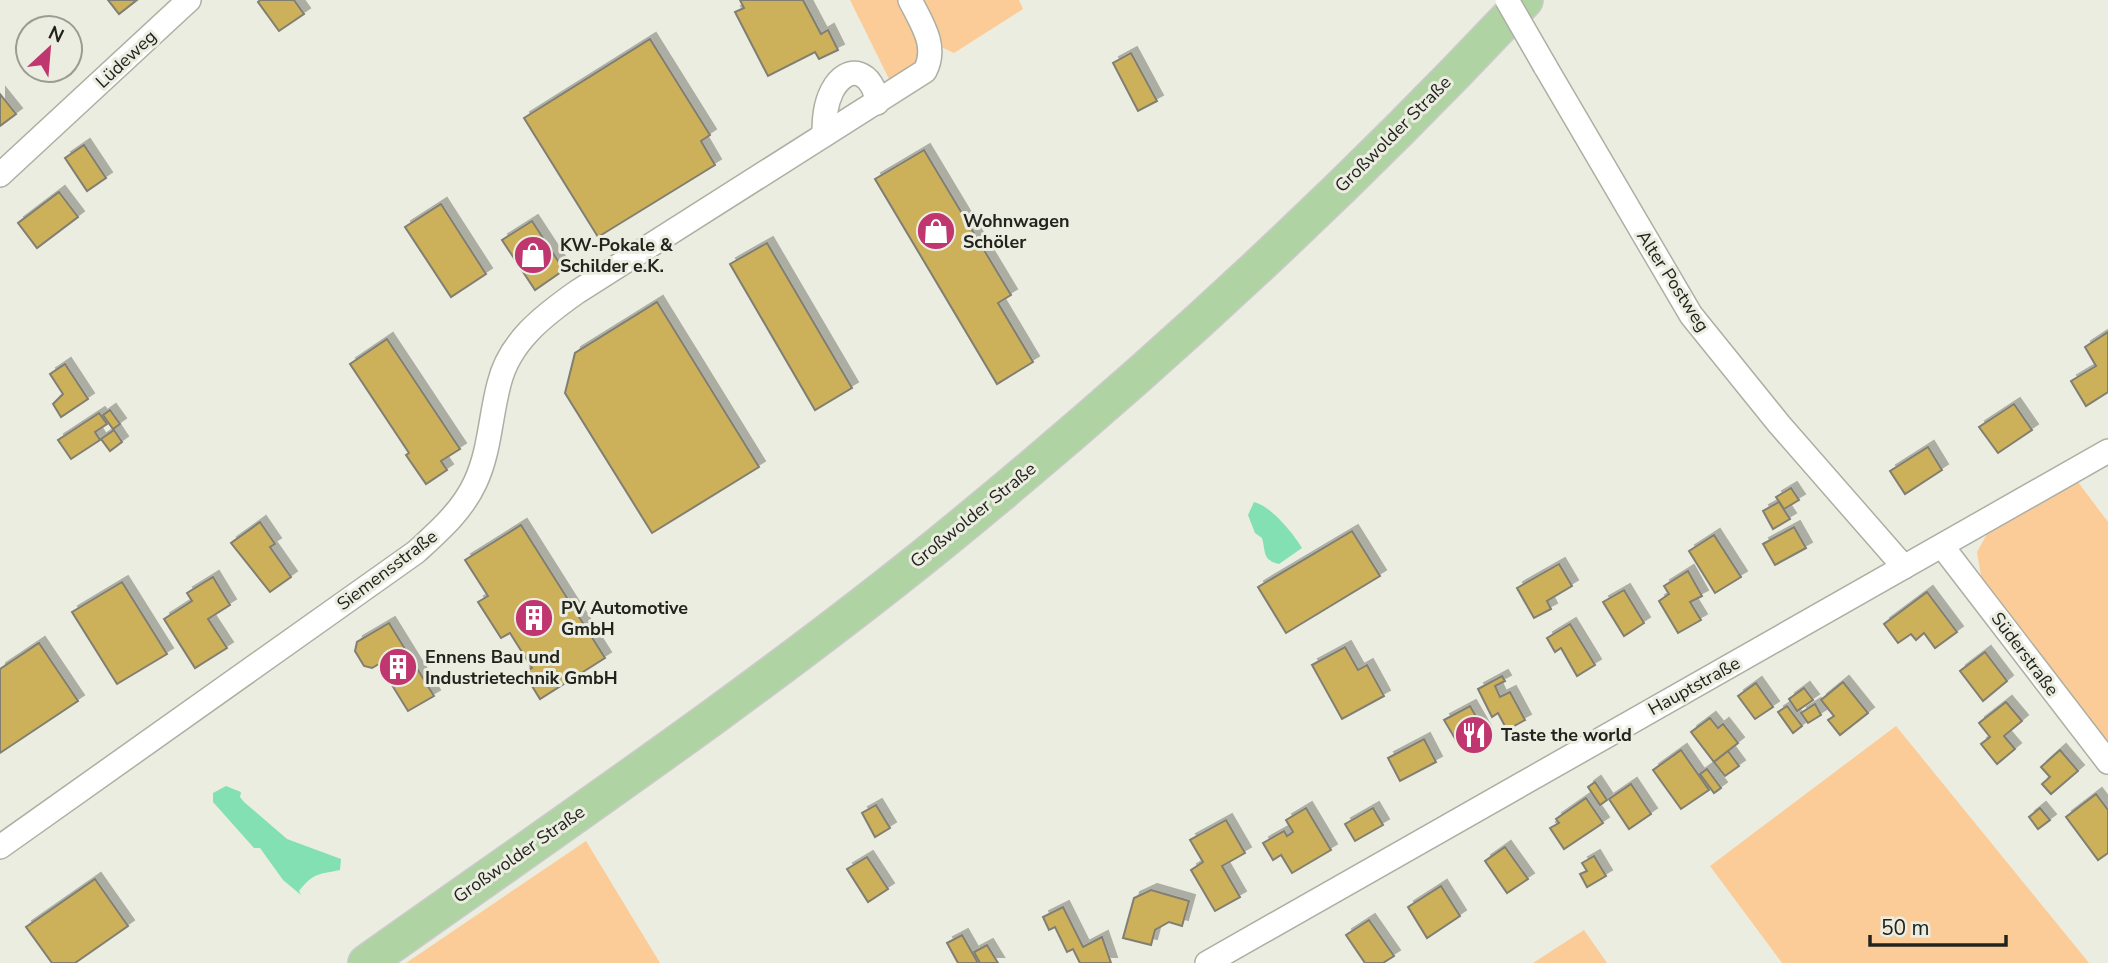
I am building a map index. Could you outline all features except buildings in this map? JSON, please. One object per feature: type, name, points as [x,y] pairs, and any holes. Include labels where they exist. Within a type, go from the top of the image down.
[{"type":"main road","name":"Großwolder Straße","points":[[366,963],[788,661],[950,535],[1095,414],[1234,290],[1525,0]]},
{"type":"street","name":"Lüdeweg","points":[[0,175],[189,0]]},
{"type":"street","name":"Siemensstraße","points":[[0,848],[416,552],[451,520],[474,485],[487,452],[499,382],[517,344],[542,316],[925,71],[932,57],[929,40],[909,0]]},
{"type":"street","name":"Alter Postweg","points":[[1507,0],[1691,315],[1779,424],[1904,567]]},
{"type":"street","points":[[824,135],[826,108],[834,88],[846,76],[856,73],[868,77],[876,89],[877,103]]},
{"type":"street","name":"Hauptstraße","points":[[1207,963],[2108,451]]},
{"type":"street","name":"Süderstraße","points":[[1942,546],[2108,762]]},
{"type":"shaded area","points":[[850,0],[902,0],[913,20],[923,59],[892,85]]},
{"type":"shaded area","points":[[923,0],[1019,0],[1023,9],[954,53],[939,46],[935,24]]},
{"type":"shaded area","points":[[2078,482],[2108,522],[2108,745],[1981,576],[1977,552],[1987,534]]},
{"type":"shaded area","points":[[1254,502],[1274,515],[1302,548],[1279,564],[1267,558],[1262,538],[1255,533],[1248,515]]},
{"type":"shaded area","points":[[1896,726],[2089,963],[1782,963],[1710,866]]},
{"type":"shaded area","points":[[226,786],[241,792],[240,797],[244,802],[287,839],[341,859],[340,870],[313,877],[299,891],[301,895],[283,880],[260,848],[254,848],[213,802],[213,793]]},
{"type":"shaded area","points":[[586,841],[660,963],[406,963]]},
{"type":"shaded area","points":[[1584,930],[1607,963],[1533,963]]},
{"type":"place","name":"Wohnwagen Schöler","points":[[936,231]]},
{"type":"place","name":"KW-Pokale & Schilder e.K.","points":[[533,255]]},
{"type":"place","name":"PV Automotive GmbH","points":[[534,618]]},
{"type":"place","name":"Ennens Bau und Industrietechnik GmbH","points":[[398,667]]},
{"type":"place","name":"Taste the world","points":[[1474,735]]}]
